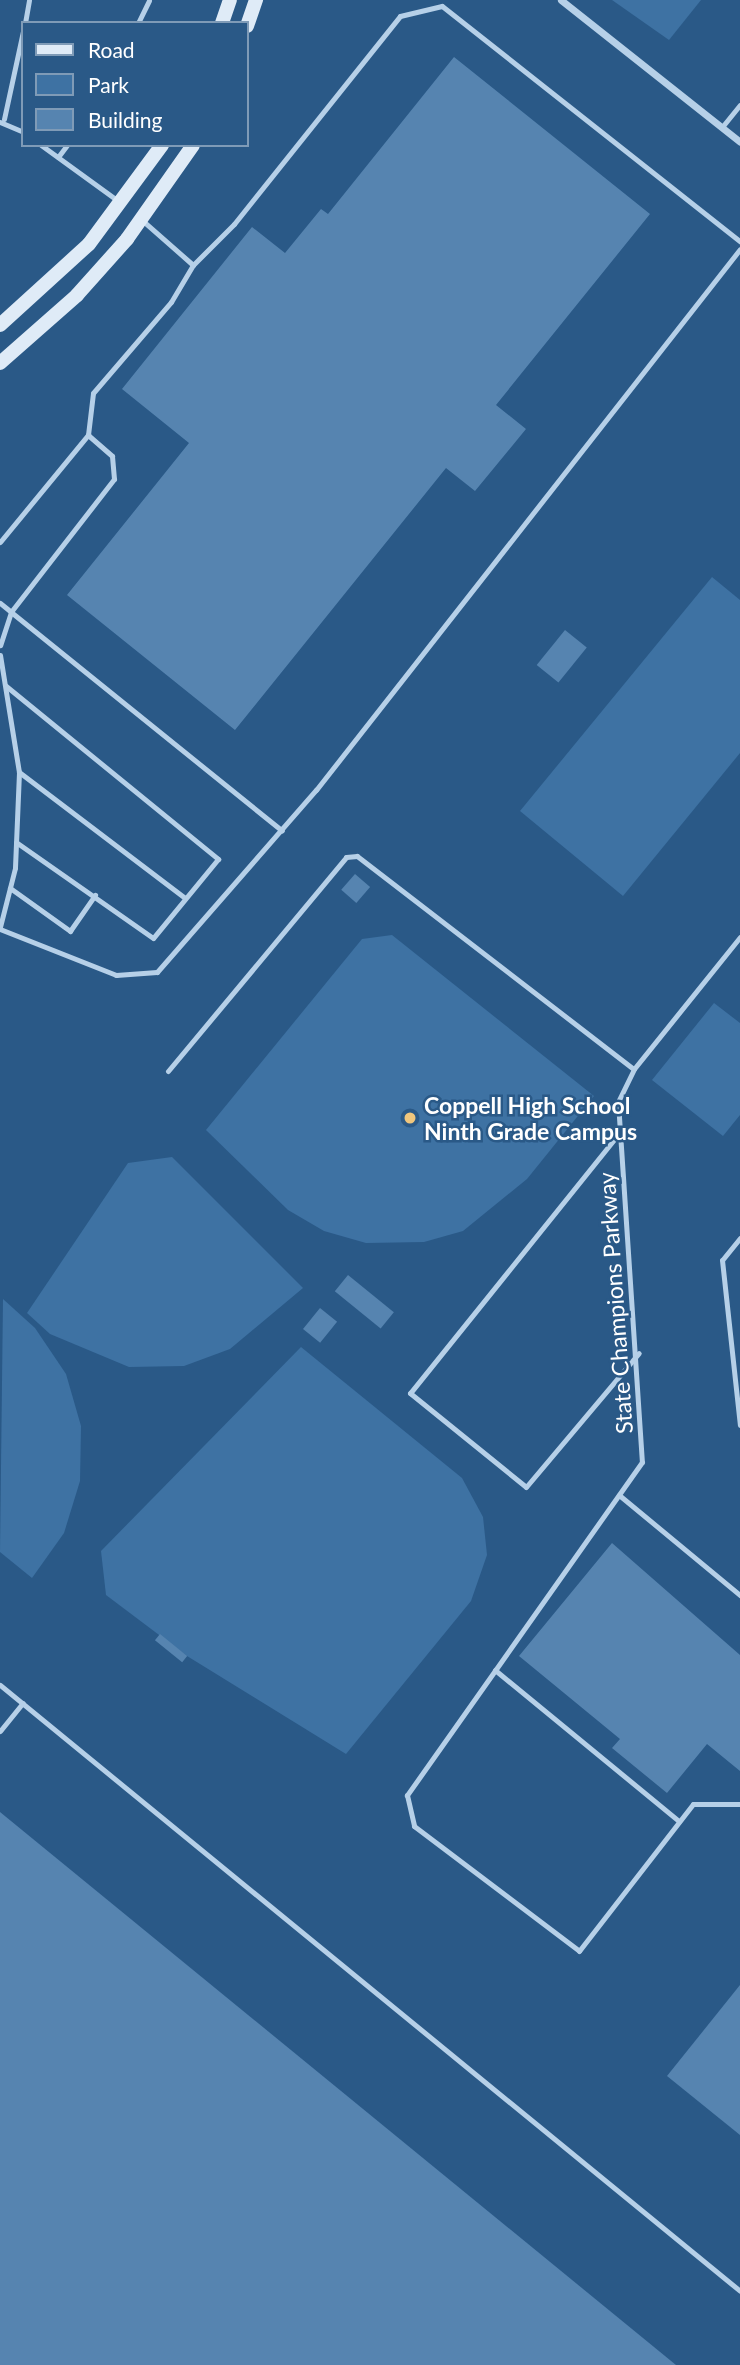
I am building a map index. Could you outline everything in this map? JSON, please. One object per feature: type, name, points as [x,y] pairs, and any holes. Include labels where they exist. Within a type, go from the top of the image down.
[{"type":"main road","points":[[223,21],[230,0]]},
{"type":"main road","points":[[248,23],[256,0]]},
{"type":"main road","points":[[0,325],[67,268],[122,203],[161,147]]},
{"type":"main road","points":[[0,363],[77,295],[142,220],[192,147]]},
{"type":"main road","points":[[122,203],[142,220]]},
{"type":"street","points":[[561,0],[740,142]]},
{"type":"lane","points":[[24,21],[29,0]]},
{"type":"lane","points":[[139,21],[149,0]]},
{"type":"lane","points":[[0,542],[88,435],[93,393],[171,302],[193,265],[234,224],[400,16],[442,6],[740,240]]},
{"type":"lane","points":[[21,39],[2,120],[21,131]]},
{"type":"lane","points":[[722,127],[740,105]]},
{"type":"lane","points":[[44,147],[122,203]]},
{"type":"lane","points":[[58,157],[66,147]]},
{"type":"lane","points":[[142,220],[193,265]]},
{"type":"lane","points":[[0,655],[19,772],[16,842],[10,888],[0,928],[116,975],[157,972],[282,831],[740,248]]},
{"type":"lane","points":[[0,645],[11,612],[114,479],[112,456],[88,435]]},
{"type":"lane","points":[[0,603],[282,831]]},
{"type":"lane","points":[[6,686],[218,859],[153,938],[16,842]]},
{"type":"lane","points":[[19,772],[185,898]]},
{"type":"lane","points":[[168,1071],[346,857],[357,856],[634,1069]]},
{"type":"lane","points":[[10,888],[70,931],[95,895]]},
{"type":"lane","name":"State Champions Parkway","points":[[679,1821],[579,1951],[414,1826],[407,1795],[642,1462],[639,1353],[618,1102],[634,1069],[740,937]]},
{"type":"lane","points":[[620,1132],[410,1393],[526,1487],[639,1353]]},
{"type":"lane","points":[[740,1238],[722,1260],[740,1425]]},
{"type":"lane","points":[[619,1495],[740,1595]]},
{"type":"lane","points":[[495,1670],[679,1821],[693,1804],[740,1804]]},
{"type":"lane","points":[[0,1685],[740,2291]]},
{"type":"lane","points":[[0,1731],[23,1703]]},
{"type":"green space","points":[[612,0],[701,0],[669,40]]},
{"type":"green space","points":[[712,577],[740,600],[740,753],[623,896],[520,811]]},
{"type":"green space","points":[[392,935],[594,1096],[527,1179],[463,1231],[424,1242],[366,1243],[324,1231],[288,1210],[206,1130],[362,939]]},
{"type":"green space","points":[[714,1003],[740,1023],[740,1115],[723,1136],[652,1080]]},
{"type":"green space","points":[[172,1157],[303,1288],[230,1349],[184,1366],[129,1367],[50,1334],[27,1313],[128,1163]]},
{"type":"green space","points":[[3,1299],[35,1328],[66,1374],[81,1426],[80,1481],[64,1533],[32,1578],[0,1552]]},
{"type":"green space","points":[[301,1347],[462,1478],[483,1517],[487,1555],[471,1601],[346,1754],[187,1656],[106,1595],[101,1551]]},
{"type":"building","points":[[454,57],[650,214],[496,405],[526,429],[475,491],[446,468],[235,730],[67,595],[189,443],[122,389],[252,227],[285,253],[321,209],[328,214]]},
{"type":"building","points":[[565,630],[587,648],[558,683],[537,665]]},
{"type":"building","points":[[355,874],[370,887],[356,903],[341,890]]},
{"type":"building","points":[[348,1275],[394,1312],[381,1328],[335,1291]]},
{"type":"building","points":[[320,1308],[337,1322],[320,1343],[303,1329]]},
{"type":"building","points":[[612,1543],[740,1655],[740,1771],[707,1744],[667,1793],[612,1748],[620,1739],[519,1656]]},
{"type":"building","points":[[160,1634],[187,1656],[182,1662],[155,1640]]},
{"type":"building","points":[[0,1812],[676,2365],[0,2365]]},
{"type":"building","points":[[740,1985],[740,2135],[667,2076]]},
{"type":"place","name":"Coppell High School Ninth Grade Campus","points":[[410,1118]]}]
